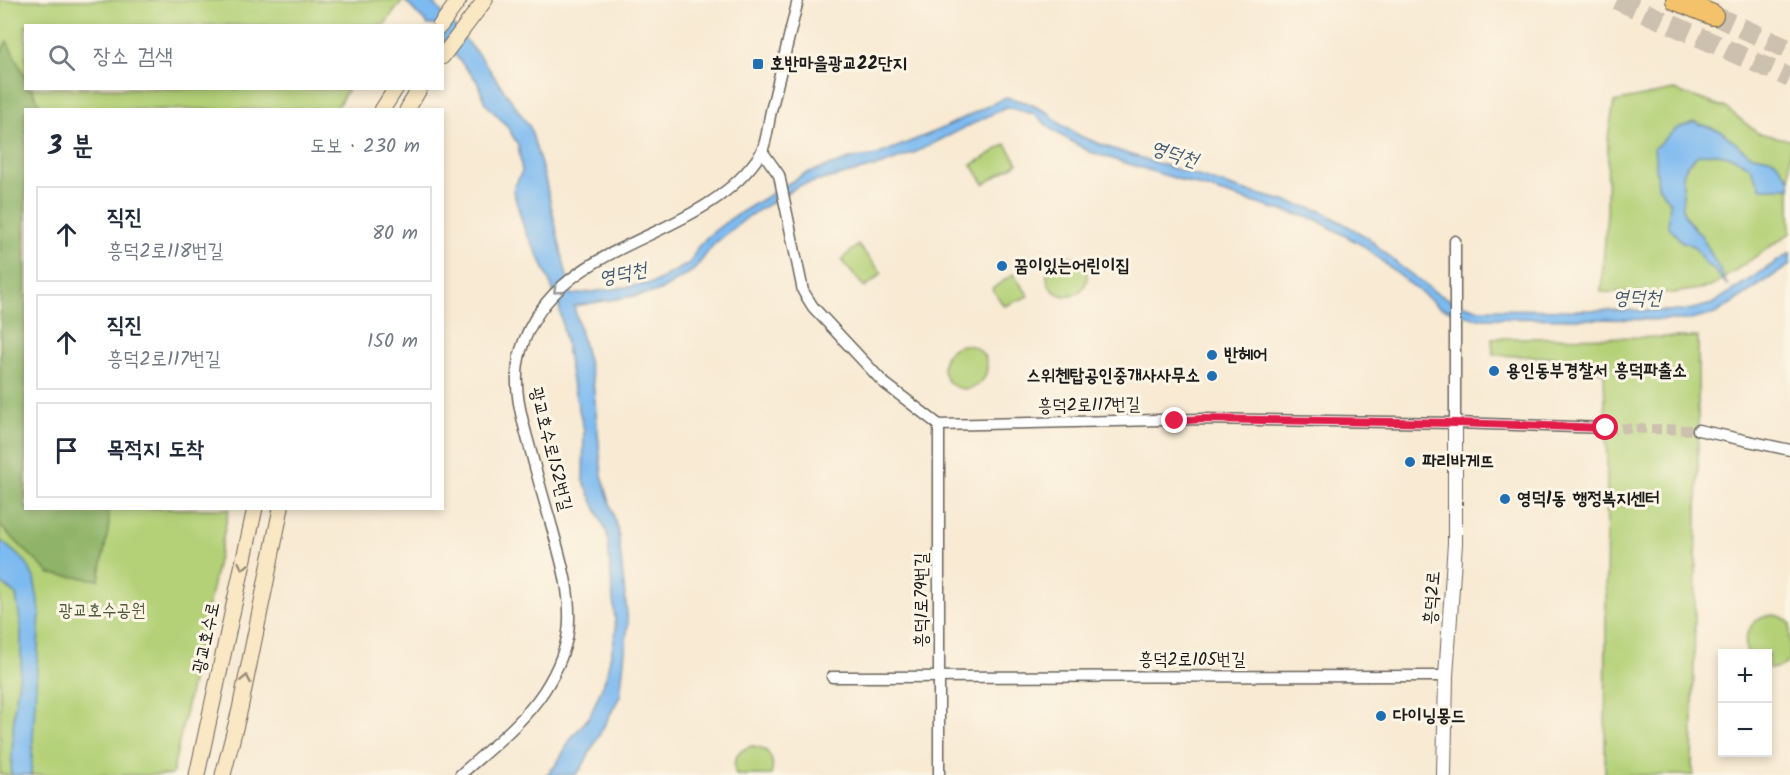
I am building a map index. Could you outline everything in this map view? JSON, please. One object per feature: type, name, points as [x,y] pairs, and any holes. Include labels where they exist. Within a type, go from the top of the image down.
[{"type":"highway","points":[[1676,0],[1713,15]]},
{"type":"main road","points":[[441,24],[459,0]]},
{"type":"main road","points":[[444,54],[482,4]]},
{"type":"main road","points":[[383,108],[395,90]]},
{"type":"main road","points":[[408,108],[419,90]]},
{"type":"main road","name":"광교호수로","points":[[196,775],[255,510]]},
{"type":"main road","points":[[223,775],[240,709],[282,510]]},
{"type":"main road","points":[[232,735],[236,775]]},
{"type":"street","name":"광교호수로152번길","points":[[460,775],[528,712],[544,692],[564,646],[569,621],[567,579],[522,420],[516,386],[520,352],[527,332],[551,295],[570,279],[599,260],[710,203],[735,183],[762,151],[798,0]]},
{"type":"street","points":[[762,151],[779,175],[803,291],[813,307],[883,382],[939,425]]},
{"type":"street","points":[[1455,241],[1455,423]]},
{"type":"street","name":"흥덕2로117번길","points":[[939,425],[1202,419],[1606,428]]},
{"type":"street","name":"흥덕2로","points":[[1444,775],[1446,676],[1455,543],[1455,423]]},
{"type":"street","name":"흥덕1로79번길","points":[[939,425],[939,775]]},
{"type":"street","points":[[1698,430],[1790,450]]},
{"type":"street","name":"흥덕2로105번길","points":[[832,677],[1446,676]]},
{"type":"street","points":[[469,775],[492,747]]},
{"type":"green space","name":"광교호수공원","points":[[0,0],[403,0],[385,24],[24,24],[24,90],[347,90],[337,108],[24,108],[24,510],[229,510],[172,775],[0,775]]},
{"type":"green space","points":[[7,41],[24,75],[24,90],[32,90],[42,108],[24,108],[24,510],[108,510],[109,525],[99,580],[50,574],[0,526],[0,54]]},
{"type":"green space","points":[[1674,90],[1726,108],[1758,133],[1790,140],[1790,233],[1711,287],[1673,293],[1601,292],[1607,212],[1608,138],[1614,102]]},
{"type":"green space","points":[[1006,144],[1018,163],[984,184],[972,165]]},
{"type":"green space","points":[[858,245],[882,273],[865,288],[841,260]]},
{"type":"green space","points":[[1067,256],[1075,257],[1081,262],[1086,268],[1086,284],[1081,290],[1075,295],[1067,296],[1059,295],[1053,290],[1048,284],[1047,276],[1048,268],[1053,262],[1059,257]]},
{"type":"green space","points":[[1013,274],[1029,296],[1004,306],[992,289]]},
{"type":"green space","points":[[1698,337],[1692,766],[1694,775],[1605,775],[1607,461],[1604,373],[1575,358],[1493,355],[1492,338]]},
{"type":"green space","points":[[965,345],[973,346],[981,351],[986,359],[986,375],[981,383],[973,388],[965,389],[957,388],[949,383],[944,375],[943,367],[944,359],[949,351],[957,346]]},
{"type":"green space","points":[[1767,616],[1782,617],[1790,623],[1790,661],[1774,668],[1772,668],[1772,649],[1746,649],[1746,646],[1747,632],[1750,627]]},
{"type":"green space","points":[[752,746],[766,751],[769,755],[772,764],[771,775],[736,775],[734,765],[739,753]]},
{"type":"water","points":[[404,0],[431,0],[482,59],[530,127],[545,179],[571,295],[653,283],[690,263],[697,248],[730,219],[804,174],[850,159],[877,155],[939,130],[1006,97],[1028,103],[1049,113],[1060,124],[1080,136],[1113,149],[1242,190],[1322,211],[1367,237],[1400,266],[1438,294],[1478,309],[1684,311],[1712,304],[1790,253],[1790,265],[1715,314],[1690,320],[1474,318],[1439,307],[1362,245],[1315,219],[1271,208],[1090,152],[1055,132],[1034,114],[1006,107],[916,152],[882,165],[798,186],[749,216],[714,244],[694,270],[658,292],[574,306],[593,381],[602,475],[618,531],[628,624],[620,696],[581,769],[575,775],[546,775],[556,765],[572,737],[590,716],[606,677],[616,631],[607,533],[583,480],[584,430],[572,381],[559,305],[540,259],[525,231],[513,190],[522,171],[518,145],[507,126],[485,103],[477,81],[444,42],[444,24],[427,24]]},
{"type":"water","points":[[1694,122],[1721,131],[1749,154],[1774,159],[1790,179],[1790,188],[1761,188],[1750,167],[1732,157],[1713,153],[1698,155],[1687,165],[1683,176],[1683,210],[1686,218],[1703,238],[1728,286],[1713,269],[1705,264],[1694,246],[1681,241],[1668,226],[1670,203],[1658,186],[1654,148],[1676,129]]},
{"type":"water","points":[[0,540],[26,562],[34,578],[40,612],[31,775],[11,775],[14,711],[21,666],[21,627],[16,595],[0,582]]},
{"type":"tunnel","points":[[1617,0],[1790,78]]},
{"type":"tunnel","points":[[1713,15],[1790,50]]},
{"type":"tunnel","points":[[1606,428],[1698,430]]},
{"type":"place","name":"호반마을광교22단지","points":[[758,64]]},
{"type":"place","name":"꿈이있는어린이집","points":[[1002,266]]},
{"type":"place","name":"반헤어","points":[[1212,355]]},
{"type":"place","name":"용인동부경찰서 흥덕파출소","points":[[1494,371]]},
{"type":"place","name":"스위첸탑공인중개사사무소","points":[[1212,376]]},
{"type":"place","name":"파리바게뜨","points":[[1410,462]]},
{"type":"place","name":"영덕1동 행정복지센터","points":[[1505,499]]},
{"type":"place","name":"다이닝몽드","points":[[1381,716]]},
{"type":"route","points":[[1175,421],[1202,419],[1455,423],[1606,428]]},
{"type":"water label","name":"영덕천","points":[[1174,155]]},
{"type":"water label","name":"영덕천","points":[[623,275]]},
{"type":"water label","name":"영덕천","points":[[1637,299]]}]
